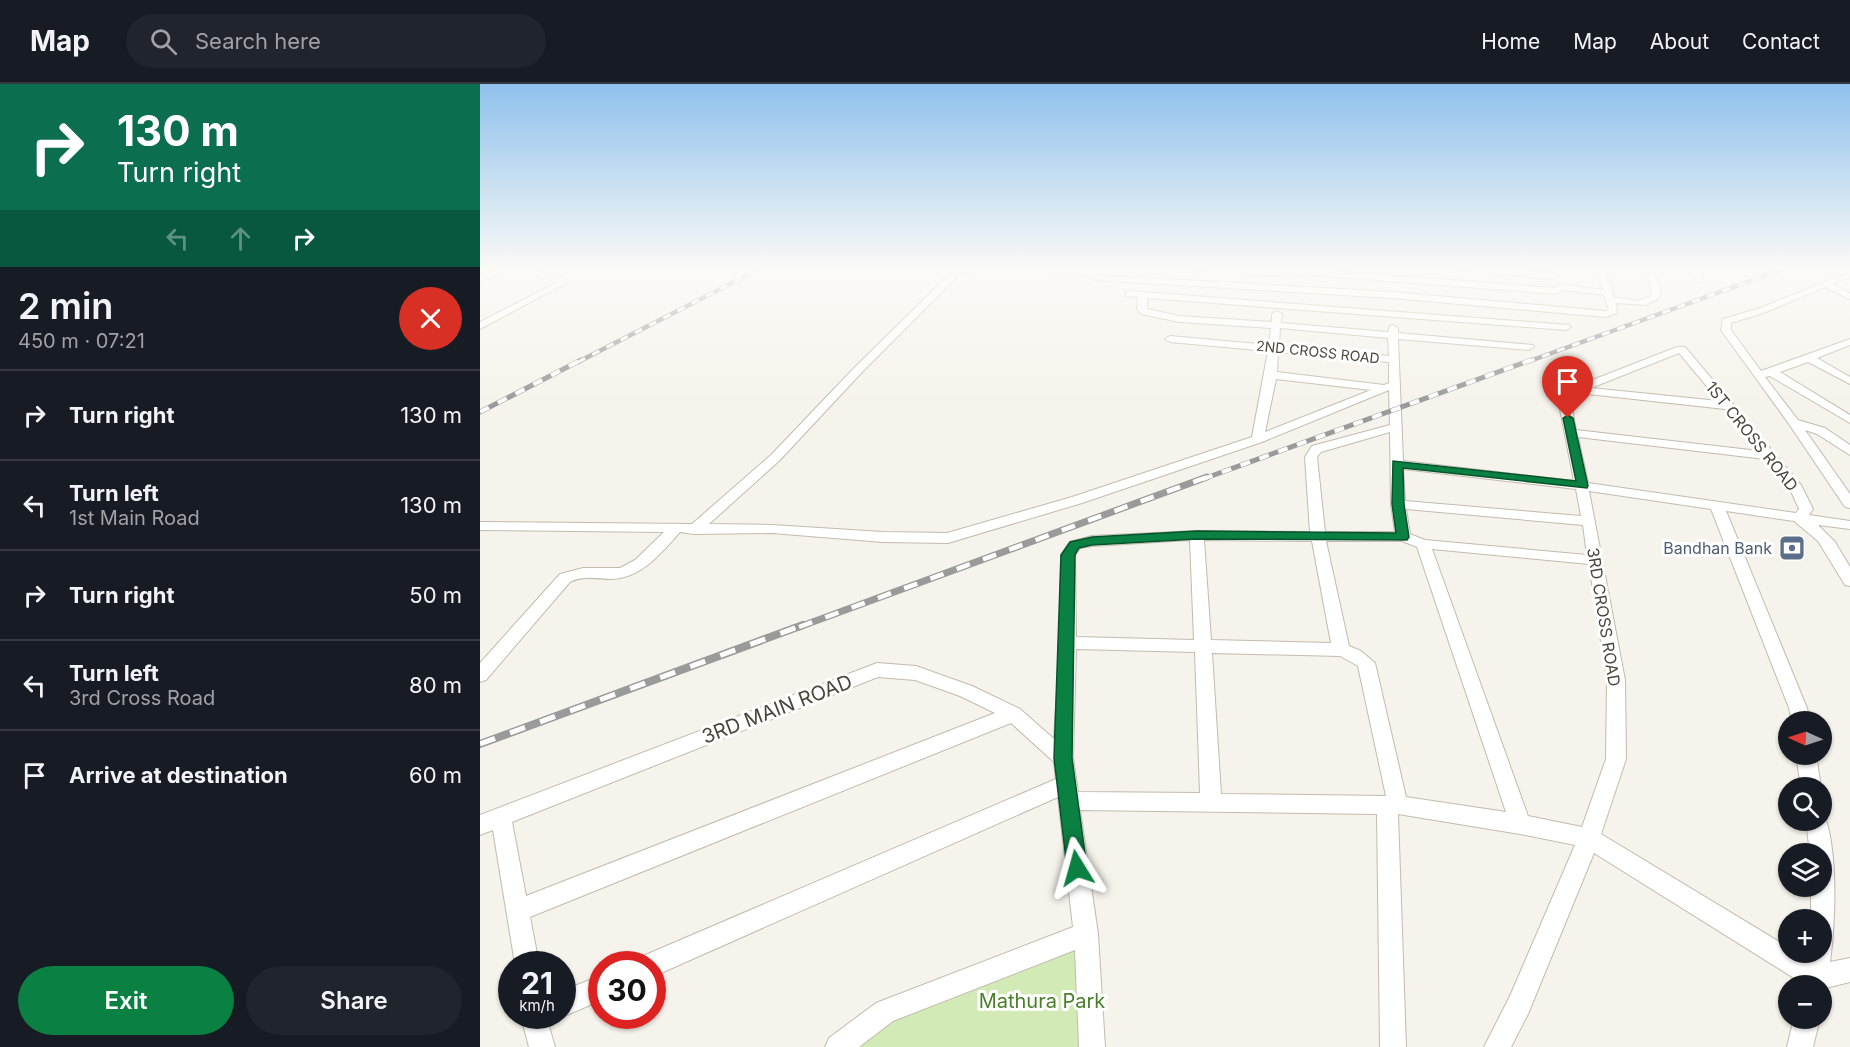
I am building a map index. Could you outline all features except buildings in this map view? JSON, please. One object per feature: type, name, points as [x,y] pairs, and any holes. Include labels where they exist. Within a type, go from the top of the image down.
[{"type":"street","points":[[480,326],[505,313]]},
{"type":"street","points":[[694,530],[775,458],[915,313]]},
{"type":"street","points":[[1149,313],[1179,319],[1529,347]]},
{"type":"street","points":[[1258,439],[1271,375],[1277,313]]},
{"type":"street","points":[[1370,313],[1566,327]]},
{"type":"street","points":[[1751,313],[1726,321],[1726,330],[1848,500]]},
{"type":"street","points":[[1393,315],[1393,359],[1390,387],[1396,427],[1398,504],[1403,537]]},
{"type":"street","name":"2ND CROSS ROAD","points":[[1170,339],[1393,359]]},
{"type":"street","points":[[1759,375],[1850,342]]},
{"type":"street","name":"1ST CROSS ROAD","points":[[1576,390],[1681,349],[1796,488],[1806,509],[1804,519]]},
{"type":"street","points":[[1808,357],[1850,381]]},
{"type":"street","points":[[1772,372],[1850,420]]},
{"type":"street","points":[[1271,375],[1390,387]]},
{"type":"street","points":[[480,526],[675,530],[772,529],[883,537],[948,538],[1077,500],[1258,439],[1390,387]]},
{"type":"street","points":[[1576,390],[1729,406]]},
{"type":"street","name":"3RD CROSS ROAD","points":[[1497,1047],[1519,1005],[1589,838],[1616,759],[1616,680],[1589,521],[1564,404],[1576,390]]},
{"type":"street","points":[[1794,422],[1821,431],[1850,451]]},
{"type":"street","points":[[1341,650],[1318,537],[1312,453],[1316,449],[1396,427]]},
{"type":"street","points":[[1571,433],[1771,456]]},
{"type":"street","points":[[1397,464],[1582,486],[1850,525]]},
{"type":"street","points":[[1398,504],[1589,521]]},
{"type":"street","points":[[1717,506],[1799,711]]},
{"type":"street","points":[[1804,519],[1820,530],[1827,539],[1850,581]]},
{"type":"street","points":[[480,675],[565,578],[579,573],[616,574],[627,571],[645,559],[675,530]]},
{"type":"street","points":[[1197,535],[1211,802]]},
{"type":"street","points":[[1092,1047],[1086,934],[1063,758],[1068,643],[1068,555],[1075,545],[1092,541],[1197,535],[1403,537],[1423,544],[1594,560]]},
{"type":"street","points":[[1423,544],[1520,824]]},
{"type":"street","points":[[1068,643],[1341,650],[1366,663],[1392,806],[1393,1047]]},
{"type":"street","name":"3RD MAIN ROAD","points":[[490,821],[877,670],[916,673],[966,691],[1012,714],[1063,758]]},
{"type":"street","points":[[519,910],[1012,714]]},
{"type":"street","points":[[666,959],[1067,793],[1211,802],[1392,806],[1520,824],[1589,838],[1804,975]]},
{"type":"street","points":[[490,821],[519,910],[525,951]]},
{"type":"street","points":[[1816,975],[1822,948],[1823,862],[1818,831]]},
{"type":"street","points":[[838,1047],[885,1012],[1086,934]]},
{"type":"street","points":[[1832,976],[1850,970]]},
{"type":"street","points":[[538,1029],[542,1047]]},
{"type":"street","points":[[1800,1047],[1804,1029]]},
{"type":"green space","name":"Mathura Park","points":[[1086,934],[1092,1047],[838,1047],[885,1012]]},
{"type":"railway","points":[[578,362],[674,313]]},
{"type":"railway","points":[[1527,362],[1662,313]]},
{"type":"railway","points":[[480,412],[581,360]]},
{"type":"railway","points":[[1203,479],[1531,360]]},
{"type":"railway","points":[[799,627],[1207,477]]},
{"type":"railway","points":[[480,744],[803,625]]},
{"type":"place","name":"Bandhan Bank","points":[[1792,548]]},
{"type":"route","points":[[1077,868],[1063,758],[1068,643],[1068,555],[1075,545],[1092,541],[1197,535],[1403,537],[1398,504],[1397,464],[1582,486],[1568,418]]}]
